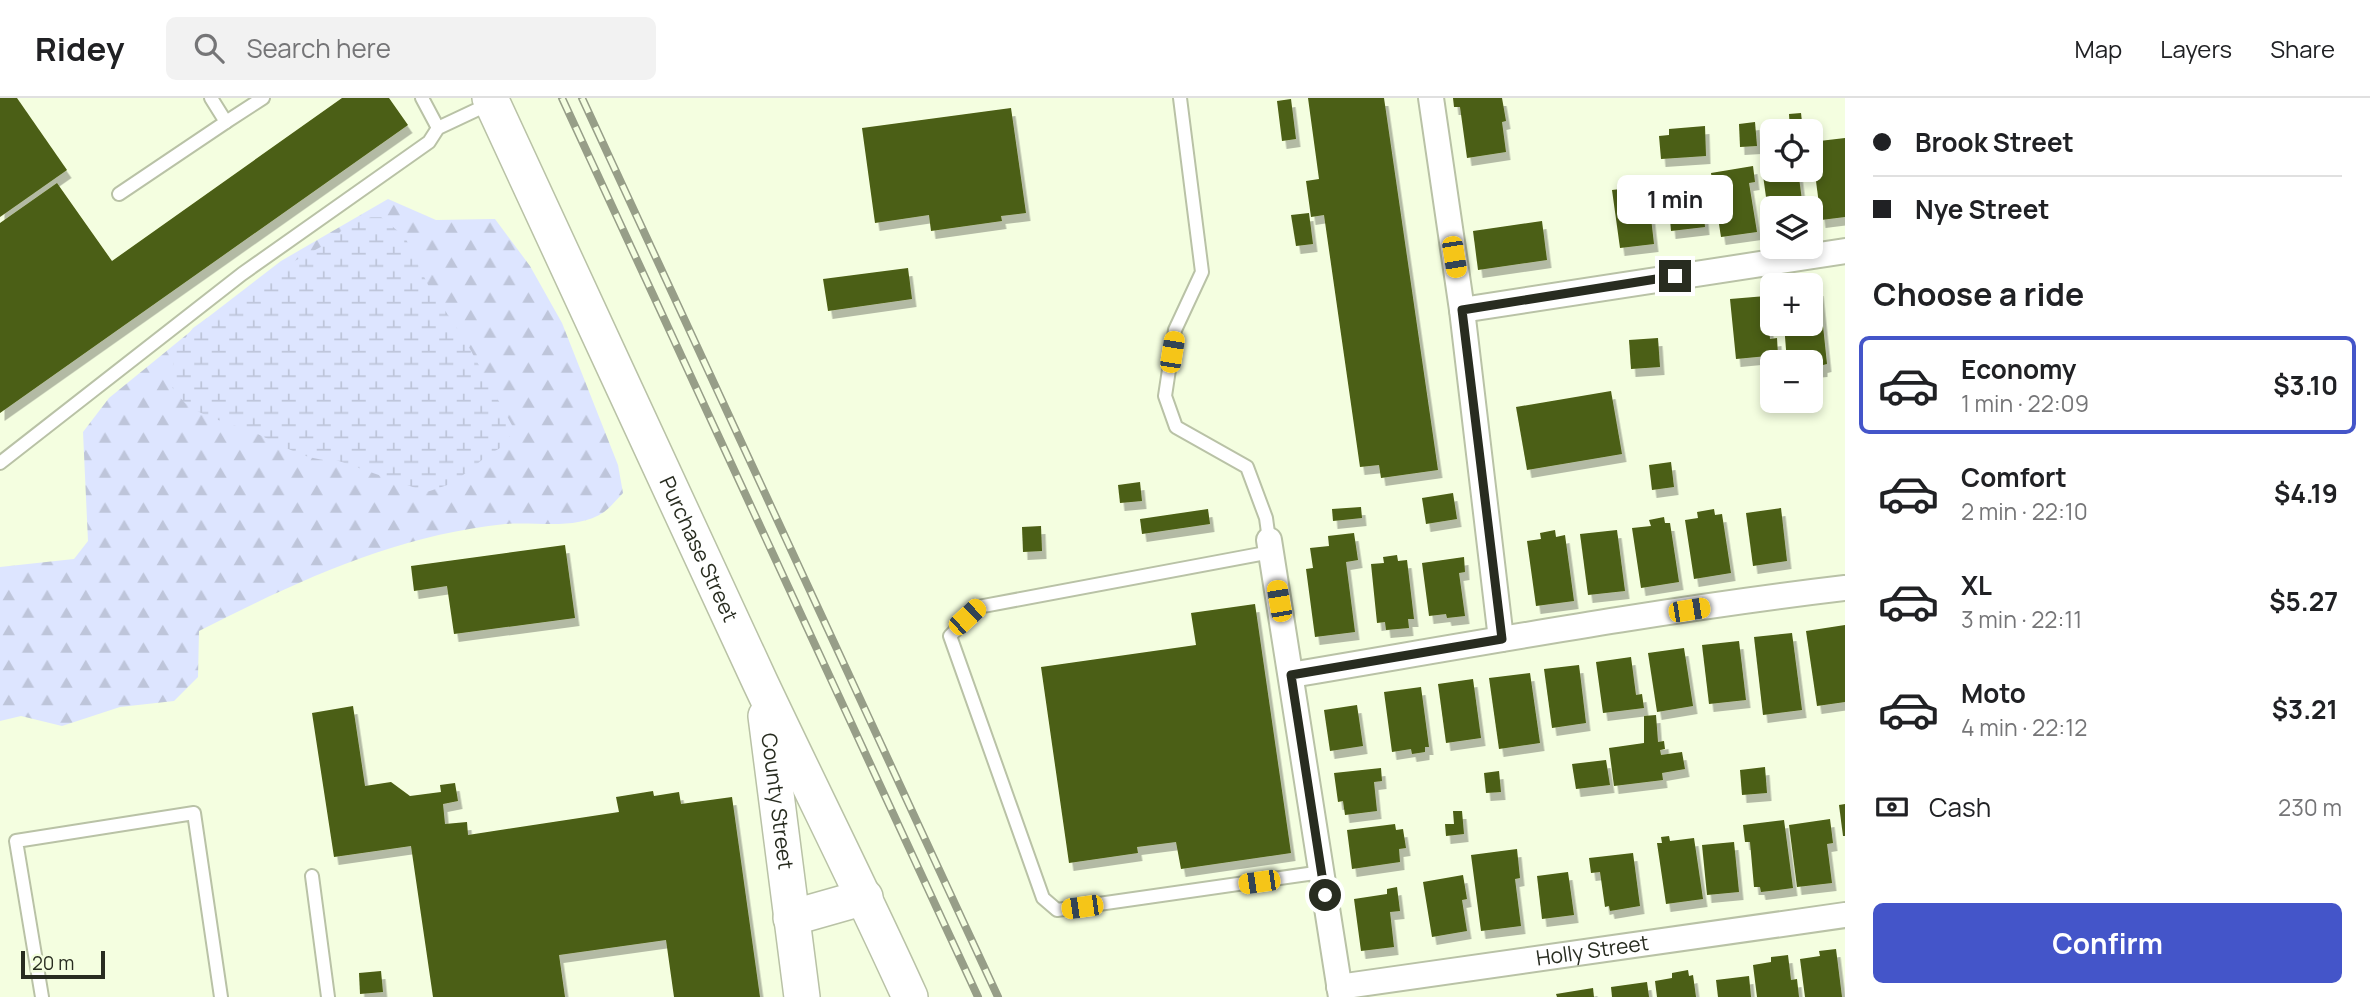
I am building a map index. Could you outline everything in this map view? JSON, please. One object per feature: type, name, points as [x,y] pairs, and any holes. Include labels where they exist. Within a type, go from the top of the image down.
[{"type":"main road","name":"Purchase Street","points":[[491,100],[910,997]]},
{"type":"main road","name":"County Street","points":[[762,685],[802,997]]},
{"type":"main road","points":[[791,918],[865,897]]},
{"type":"street","points":[[1431,98],[1462,310],[1502,639]]},
{"type":"street","points":[[1462,310],[1845,251]]},
{"type":"street","points":[[1270,546],[1340,992]]},
{"type":"street","points":[[1291,675],[1769,597],[1845,588]]},
{"type":"street","name":"Holly Street","points":[[1340,992],[1845,915]]},
{"type":"lane","points":[[211,98],[226,122]]},
{"type":"lane","points":[[119,194],[263,98]]},
{"type":"lane","points":[[422,98],[438,128]]},
{"type":"lane","points":[[1180,98],[1202,272],[1175,330],[1165,396],[1176,427],[1247,467],[1266,518],[1270,546],[978,607],[950,636],[1043,898],[1057,910],[1322,872]]},
{"type":"lane","points":[[0,463],[242,274],[429,142],[438,128],[491,100]]},
{"type":"lane","points":[[42,997],[16,841],[194,813],[221,997]]},
{"type":"lane","points":[[312,876],[328,997]]},
{"type":"green space","points":[[388,199],[436,220],[495,219],[530,266],[562,323],[618,465],[623,493],[604,512],[593,518],[556,524],[505,524],[425,538],[347,563],[272,595],[199,631],[198,677],[174,701],[120,707],[62,726],[21,716],[0,721],[0,567],[74,559],[88,541],[83,432],[109,398],[281,261]]},
{"type":"green space","points":[[371,217],[381,217],[405,237],[429,287],[465,340],[513,427],[500,448],[453,483],[427,492],[336,460],[304,455],[210,417],[185,403],[171,386],[174,353],[193,328],[207,318],[219,314],[276,271],[330,242],[345,227]]},
{"type":"building","points":[[0,98],[17,98],[67,170],[0,217]]},
{"type":"building","points":[[342,98],[389,98],[408,125],[0,413],[0,223],[57,183],[112,261]]},
{"type":"building","points":[[1308,98],[1384,98],[1438,470],[1381,478],[1379,465],[1360,467],[1324,215],[1311,217],[1306,181],[1319,179]]},
{"type":"building","points":[[1453,98],[1502,98],[1506,121],[1502,122],[1506,152],[1467,158],[1460,107],[1454,107]]},
{"type":"building","points":[[1291,99],[1296,139],[1282,141],[1277,101]]},
{"type":"building","points":[[1011,108],[1026,213],[1001,216],[1002,221],[931,231],[929,215],[875,223],[862,128]]},
{"type":"building","points":[[1801,113],[1802,119],[1789,119],[1789,114]]},
{"type":"building","points":[[1755,122],[1757,146],[1740,147],[1739,124]]},
{"type":"building","points":[[1705,126],[1706,156],[1661,159],[1659,136],[1669,135],[1669,129]]},
{"type":"building","points":[[1845,138],[1845,217],[1823,220],[1823,196],[1818,196],[1816,182],[1823,182],[1823,141]]},
{"type":"building","points":[[1753,166],[1755,182],[1749,183],[1757,232],[1721,237],[1711,173]]},
{"type":"building","points":[[1764,182],[1800,182],[1801,196],[1766,196]]},
{"type":"building","points":[[1654,185],[1656,201],[1649,201],[1654,244],[1620,248],[1612,190]]},
{"type":"building","points":[[1702,193],[1705,227],[1671,231],[1668,196]]},
{"type":"building","points":[[1309,213],[1313,244],[1296,246],[1291,215]]},
{"type":"building","points":[[1542,221],[1547,260],[1478,270],[1473,231]]},
{"type":"building","points":[[908,268],[912,299],[828,311],[823,279]]},
{"type":"building","points":[[1760,296],[1760,336],[1777,338],[1778,350],[1760,350],[1760,357],[1736,359],[1730,299]]},
{"type":"building","points":[[1823,326],[1827,364],[1823,365],[1823,350],[1786,350],[1785,336],[1823,336]]},
{"type":"building","points":[[1658,338],[1660,367],[1631,369],[1629,340]]},
{"type":"building","points":[[1611,391],[1622,454],[1527,470],[1516,407]]},
{"type":"building","points":[[1671,462],[1674,487],[1652,490],[1649,465]]},
{"type":"building","points":[[1140,482],[1142,501],[1120,503],[1118,485]]},
{"type":"building","points":[[1453,493],[1457,519],[1426,524],[1422,498]]},
{"type":"building","points":[[1361,507],[1362,518],[1333,521],[1332,509]]},
{"type":"building","points":[[1781,508],[1787,561],[1753,566],[1746,513]]},
{"type":"building","points":[[1208,509],[1210,524],[1142,534],[1140,519]]},
{"type":"building","points":[[1714,509],[1715,515],[1722,514],[1731,573],[1694,579],[1685,520],[1698,518],[1697,512]]},
{"type":"building","points":[[1664,517],[1665,523],[1670,523],[1679,582],[1641,588],[1632,528],[1651,526],[1649,520]]},
{"type":"building","points":[[1041,526],[1042,551],[1023,552],[1022,527]]},
{"type":"building","points":[[1555,530],[1556,537],[1565,535],[1574,601],[1536,606],[1527,541],[1541,539],[1540,533]]},
{"type":"building","points":[[1617,530],[1625,591],[1588,595],[1580,534]]},
{"type":"building","points":[[1354,533],[1358,560],[1346,562],[1355,632],[1315,637],[1306,569],[1313,568],[1310,548],[1329,546],[1328,536]]},
{"type":"building","points":[[565,545],[575,618],[454,634],[447,586],[414,591],[411,566]]},
{"type":"building","points":[[1397,555],[1398,561],[1407,560],[1414,619],[1408,619],[1409,628],[1386,630],[1385,622],[1377,623],[1371,564],[1384,563],[1383,557]]},
{"type":"building","points":[[1464,557],[1465,572],[1459,573],[1465,616],[1429,616],[1422,563]]},
{"type":"building","points":[[1255,604],[1291,853],[1181,869],[1176,842],[1137,847],[1138,853],[1069,863],[1041,667],[1196,645],[1191,613]]},
{"type":"building","points":[[1845,625],[1845,702],[1817,706],[1806,631]]},
{"type":"building","points":[[1792,633],[1802,710],[1763,715],[1754,637]]},
{"type":"building","points":[[1739,641],[1746,700],[1709,704],[1702,645]]},
{"type":"building","points":[[1684,648],[1693,706],[1657,712],[1648,653]]},
{"type":"building","points":[[1631,657],[1636,695],[1642,694],[1644,708],[1603,713],[1596,662]]},
{"type":"building","points":[[1579,665],[1586,723],[1552,728],[1544,669]]},
{"type":"building","points":[[1530,673],[1540,743],[1499,749],[1489,678]]},
{"type":"building","points":[[1473,679],[1481,738],[1446,743],[1438,684]]},
{"type":"building","points":[[1421,687],[1429,747],[1425,747],[1425,752],[1412,754],[1411,749],[1392,752],[1384,692]]},
{"type":"building","points":[[1357,705],[1363,746],[1330,751],[1324,710]]},
{"type":"building","points":[[353,706],[365,786],[391,782],[410,796],[441,792],[440,785],[455,783],[458,801],[443,804],[445,824],[467,822],[468,835],[619,812],[616,797],[653,791],[654,796],[679,792],[681,804],[732,797],[760,997],[674,997],[666,940],[559,955],[565,997],[433,997],[411,846],[334,857],[312,713]]},
{"type":"building","points":[[1656,715],[1658,742],[1664,741],[1665,749],[1660,750],[1661,755],[1682,752],[1685,769],[1662,773],[1663,780],[1614,786],[1609,748],[1644,743],[1644,716]]},
{"type":"building","points":[[1606,760],[1610,785],[1576,789],[1572,764]]},
{"type":"building","points":[[1765,767],[1767,793],[1742,795],[1740,770]]},
{"type":"building","points":[[1381,768],[1382,781],[1374,782],[1377,811],[1345,815],[1343,801],[1338,802],[1334,773]]},
{"type":"building","points":[[1499,771],[1501,792],[1486,793],[1484,773]]},
{"type":"building","points":[[1845,804],[1845,836],[1843,836],[1839,805]]},
{"type":"building","points":[[1453,811],[1462,811],[1464,834],[1446,836],[1445,824],[1454,824]]},
{"type":"building","points":[[1830,819],[1833,843],[1827,844],[1832,883],[1797,887],[1789,825]]},
{"type":"building","points":[[1784,820],[1793,888],[1761,892],[1760,887],[1754,887],[1750,842],[1745,842],[1743,825]]},
{"type":"building","points":[[1395,824],[1396,830],[1403,829],[1406,848],[1399,849],[1400,862],[1352,869],[1347,830]]},
{"type":"building","points":[[1669,836],[1670,841],[1694,838],[1703,899],[1666,904],[1657,843],[1662,843],[1661,837]]},
{"type":"building","points":[[1734,842],[1739,892],[1707,895],[1702,845]]},
{"type":"building","points":[[1517,849],[1520,878],[1515,879],[1521,926],[1481,931],[1471,855]]},
{"type":"building","points":[[1633,853],[1640,906],[1610,911],[1609,906],[1605,907],[1600,872],[1591,873],[1589,858]]},
{"type":"building","points":[[1568,872],[1574,915],[1542,919],[1537,876]]},
{"type":"building","points":[[1463,875],[1467,899],[1462,900],[1467,931],[1432,937],[1423,882]]},
{"type":"building","points":[[1397,887],[1400,911],[1390,912],[1394,947],[1361,951],[1354,899],[1387,894],[1387,889]]},
{"type":"building","points":[[1836,949],[1842,997],[1805,997],[1800,959],[1820,956],[1819,951]]},
{"type":"building","points":[[1788,955],[1791,980],[1797,979],[1799,997],[1757,997],[1753,965],[1771,962],[1771,957]]},
{"type":"building","points":[[1688,970],[1689,976],[1693,975],[1696,997],[1657,997],[1655,981],[1672,978],[1672,973]]},
{"type":"building","points":[[381,971],[383,992],[360,994],[359,973]]},
{"type":"building","points":[[1749,976],[1751,997],[1718,997],[1716,980]]},
{"type":"building","points":[[1647,982],[1649,997],[1612,997],[1611,987]]},
{"type":"building","points":[[1593,988],[1594,997],[1557,997],[1556,994]]},
{"type":"railway","points":[[562,98],[978,997]]},
{"type":"railway","points":[[582,98],[998,997]]},
{"type":"route","points":[[1325,895],[1291,675],[1502,639],[1462,310],[1675,276]]}]
